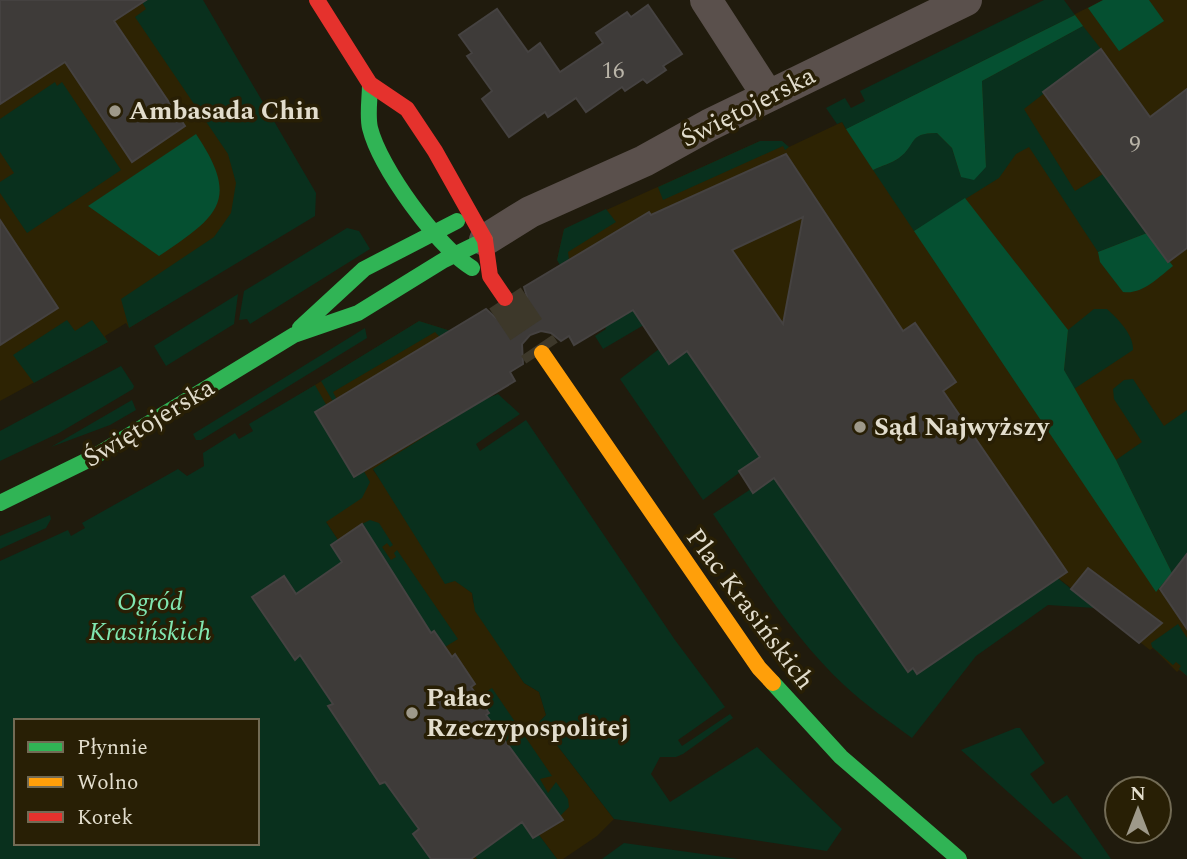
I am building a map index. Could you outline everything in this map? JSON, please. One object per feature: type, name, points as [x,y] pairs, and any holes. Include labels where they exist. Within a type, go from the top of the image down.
[{"type":"street","points":[[317,0],[370,84],[407,109],[414,118],[478,228],[490,275],[505,298]]},
{"type":"street","points":[[706,0],[768,96]]},
{"type":"street","name":"Świętojerska","points":[[293,335],[358,313],[452,256],[496,209],[530,212],[644,162],[709,125],[966,0]]},
{"type":"street","points":[[370,84],[369,125],[373,137],[433,232],[452,256],[490,275]]},
{"type":"street","name":"Świętojerska","points":[[0,503],[92,458],[293,335],[364,269],[433,232],[478,228]]},
{"type":"street","name":"Plac Krasińskich","points":[[542,353],[759,668],[841,757],[959,859]]},
{"type":"shaded area","name":"Ambasada Chin","points":[[0,0],[155,0],[303,221],[129,328],[126,323],[105,336],[108,342],[0,401]]},
{"type":"shaded area","points":[[1103,0],[1187,0],[1187,554],[1159,590],[1187,615],[1187,676],[1179,670],[1177,672],[1153,648],[1150,650],[1062,581],[655,286],[597,320],[557,260],[564,229],[760,141],[782,141],[789,147],[842,122],[846,129]]},
{"type":"shaded area","points":[[419,321],[451,331],[490,397],[373,470],[455,580],[472,593],[473,602],[524,683],[539,692],[546,715],[539,722],[614,819],[597,836],[563,859],[557,859],[539,835],[475,856],[477,859],[431,859],[413,834],[419,830],[386,781],[380,784],[328,706],[308,667],[295,660],[284,576],[342,562],[331,545],[338,540],[326,522],[289,401]]},
{"type":"green space","points":[[203,0],[316,193],[315,216],[129,328],[121,299],[214,237],[231,213],[236,183],[228,154],[135,17],[146,9],[142,2]]},
{"type":"green space","points":[[1044,0],[1064,0],[1075,15],[846,129],[842,122],[837,124],[826,108],[845,98],[851,108],[865,101],[860,91]]},
{"type":"green space","points":[[1103,0],[1149,0],[1164,21],[1119,51],[1088,8]]},
{"type":"green space","points":[[1075,15],[1083,26],[982,81],[986,167],[974,180],[961,177],[952,148],[937,133],[917,137],[899,158],[873,170],[846,129]]},
{"type":"green space","points":[[1083,26],[1101,49],[1024,109],[1075,191],[1103,174],[1147,233],[1098,252],[1029,147],[1016,154],[999,178],[914,231],[873,170],[899,158],[917,137],[937,133],[952,148],[961,177],[986,167],[982,81]]},
{"type":"green space","points":[[55,82],[57,86],[62,82],[121,170],[27,233],[0,193],[0,182],[14,173],[0,152],[0,119]]},
{"type":"green space","points":[[196,134],[218,176],[220,191],[216,205],[196,229],[159,256],[88,206]]},
{"type":"green space","points":[[760,141],[782,141],[789,147],[785,150],[783,146],[663,200],[658,187]]},
{"type":"green space","points":[[965,198],[1068,330],[1064,370],[1116,460],[1172,573],[1156,592],[914,231]]},
{"type":"green space","points":[[606,209],[616,222],[568,252],[569,260],[560,265],[557,260],[564,229]]},
{"type":"green space","points":[[347,228],[359,231],[370,249],[250,324],[247,319],[239,320],[244,291]]},
{"type":"green space","points":[[1147,233],[1173,266],[1143,288],[1123,292],[1100,262],[1098,252]]},
{"type":"green space","points":[[238,294],[234,324],[166,366],[154,346]]},
{"type":"green space","points":[[631,299],[641,324],[671,309],[603,349],[595,336],[606,329],[601,317],[607,325],[627,314]]},
{"type":"green space","points":[[1094,309],[1107,309],[1116,318],[1128,333],[1133,350],[1074,389],[1064,370],[1068,330]]},
{"type":"green space","points":[[67,320],[75,331],[92,320],[108,342],[34,383],[13,355]]},
{"type":"green space","points":[[419,321],[451,331],[440,337],[435,332],[333,392],[366,458],[321,381]]},
{"type":"green space","points":[[365,328],[367,338],[201,440],[196,440],[193,434]]},
{"type":"green space","points":[[685,329],[660,352],[669,364],[695,345],[768,451],[703,500],[620,379]]},
{"type":"green space","points":[[121,366],[134,386],[133,389],[59,433],[0,461],[0,431]]},
{"type":"green space","points":[[1133,379],[1164,426],[1187,410],[1187,576],[1177,567],[1172,573],[1116,460],[1142,442],[1114,399],[1113,389],[1124,380]]},
{"type":"green space","name":"Ogród Krasińskich","points":[[315,385],[370,482],[362,498],[326,522],[338,540],[331,545],[342,562],[296,594],[295,659],[300,655],[333,703],[329,706],[380,784],[386,781],[419,827],[413,834],[431,859],[0,859],[0,561],[68,530],[71,536],[85,528],[82,523],[178,469],[187,476],[204,466],[203,453],[235,433],[239,439],[253,431],[249,424]]},
{"type":"green space","points":[[498,394],[520,414],[476,444],[480,451],[526,420],[675,640],[725,707],[678,740],[682,746],[730,714],[733,718],[683,754],[660,757],[651,774],[670,802],[757,747],[842,829],[827,851],[614,819],[539,722],[546,715],[539,692],[524,683],[475,611],[472,593],[455,581],[445,584],[373,469],[483,400]]},
{"type":"green space","points":[[132,400],[136,410],[110,425],[51,447]]},
{"type":"green space","points":[[782,472],[1055,576],[1095,608],[1048,605],[976,656],[912,738],[852,692],[807,646],[713,514],[751,489],[753,493]]},
{"type":"green space","points":[[50,515],[51,519],[46,528],[0,549],[0,536]]},
{"type":"green space","points":[[370,520],[379,523],[393,545],[390,547],[387,543],[382,547],[391,560],[396,557],[394,553],[397,550],[458,639],[445,647],[434,631],[431,633],[362,524]]},
{"type":"green space","points":[[1178,624],[1187,638],[1187,676],[1179,669],[1181,666],[1176,662],[1173,665],[1152,647],[1151,643]]},
{"type":"green space","points":[[492,688],[552,776],[540,779],[548,793],[556,782],[568,799],[569,807],[560,816],[486,715],[489,713],[478,697]]},
{"type":"green space","points":[[1020,728],[1045,763],[1030,774],[1053,804],[1067,795],[1111,859],[1083,859],[961,750]]},
{"type":"green space","points":[[522,822],[533,838],[539,835],[557,859],[477,859],[475,856]]},
{"type":"green space","points":[[624,843],[738,859],[602,859]]},
{"type":"building","points":[[0,0],[146,0],[114,21],[185,126],[132,162],[65,62],[0,104]]},
{"type":"building","points":[[648,5],[682,54],[663,66],[666,70],[647,83],[643,79],[625,91],[622,87],[586,112],[576,98],[548,117],[545,112],[509,137],[482,99],[492,91],[467,56],[472,53],[459,35],[497,9],[528,52],[540,43],[560,72],[603,43],[596,33],[627,12],[631,17]]},
{"type":"building","points":[[1101,49],[1150,117],[1187,89],[1187,248],[1168,262],[1043,92]]},
{"type":"building","points":[[786,154],[903,331],[915,323],[956,382],[943,391],[1067,572],[917,674],[913,668],[908,672],[774,478],[753,493],[739,471],[760,457],[687,351],[669,364],[633,310],[574,345],[569,336],[561,341],[551,333],[541,331],[530,335],[522,344],[523,364],[510,372],[515,381],[354,477],[315,412],[486,309],[496,318],[506,320],[517,316],[525,307],[527,297],[524,287],[649,212],[651,215]],"holes":[[[803,217],[783,324],[732,250]]]},
{"type":"building","points":[[0,220],[58,308],[0,345]]},
{"type":"building","points":[[362,524],[431,633],[434,631],[452,657],[455,654],[475,684],[471,687],[489,713],[486,715],[563,820],[533,838],[522,822],[471,859],[431,859],[413,834],[419,829],[385,782],[380,784],[328,706],[333,704],[300,655],[295,660],[252,597],[284,576],[296,594],[342,562],[331,545]]},
{"type":"building","points":[[1187,554],[1187,629],[1160,589]]},
{"type":"building","points":[[1088,568],[1162,623],[1139,643],[1071,589]]},
{"type":"tunnel","points":[[505,298],[542,353]]},
{"type":"traffic: fast","points":[[370,84],[370,128],[385,164],[427,225],[472,268]]},
{"type":"traffic: fast","points":[[300,328],[364,269],[457,221]]},
{"type":"traffic: fast","points":[[0,503],[92,458],[294,335],[358,313],[444,260],[485,240]]},
{"type":"traffic: fast","points":[[773,683],[841,757],[959,859]]},
{"type":"traffic: slow","points":[[542,353],[759,668],[773,683]]},
{"type":"traffic: jam","points":[[317,0],[370,84],[407,109],[435,151],[485,240],[490,276],[505,298]]},
{"type":"place","name":"Ambasada Chin","points":[[115,111]]},
{"type":"place","name":"Sąd Najwyższy","points":[[860,427]]},
{"type":"place","name":"Pałac Rzeczypospolitej","points":[[412,713]]}]
